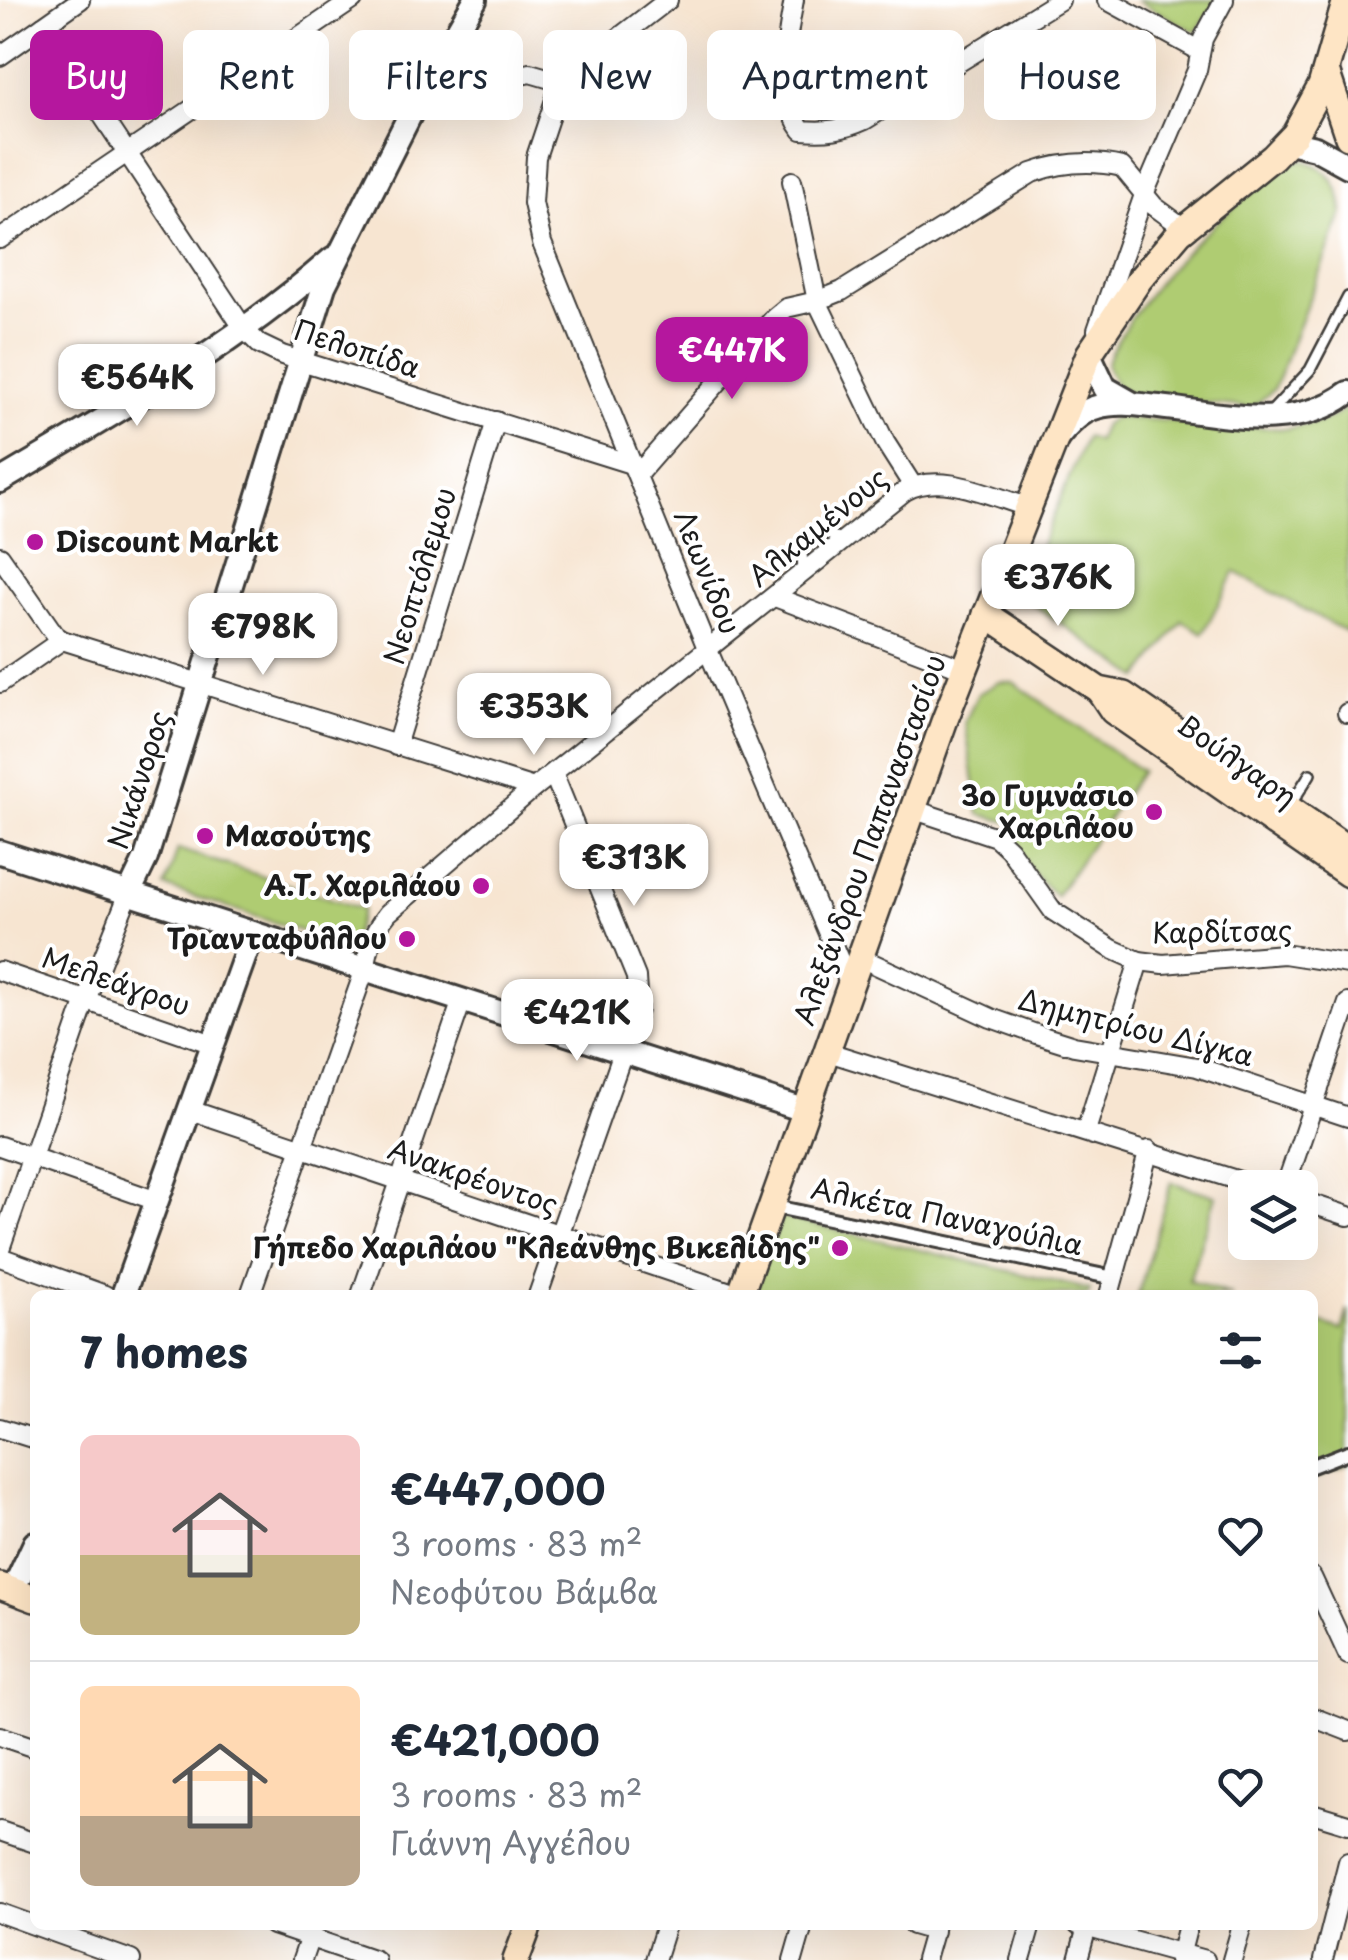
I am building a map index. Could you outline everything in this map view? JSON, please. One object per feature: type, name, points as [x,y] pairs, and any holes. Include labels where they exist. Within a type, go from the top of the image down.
[{"type":"main road","name":"Αλεξάνδρου Παπαναστασίου","points":[[742,1290],[964,669],[1090,354],[1139,280],[1184,228],[1289,142],[1314,102],[1346,0]]},
{"type":"main road","points":[[1326,71],[1348,136]]},
{"type":"main road","name":"Βούλγαρη","points":[[986,614],[1099,690],[1113,711],[1283,817],[1348,849]]},
{"type":"main road","name":"Βούλγαρη","points":[[1283,817],[1348,874]]},
{"type":"main road","points":[[499,1960],[510,1930]]},
{"type":"main road","points":[[516,1960],[527,1930]]},
{"type":"street","points":[[0,56],[80,0]]},
{"type":"street","points":[[0,239],[353,0]]},
{"type":"street","name":"Νικάνορος","points":[[458,30],[475,0]]},
{"type":"street","points":[[628,30],[668,0]]},
{"type":"street","points":[[794,0],[786,52],[786,92],[791,114],[802,130],[843,130],[865,120],[1060,0]]},
{"type":"street","points":[[1107,0],[1200,51]]},
{"type":"street","name":"Αλεξάνδρου Παπαναστασίου","points":[[1090,354],[1145,192],[1193,79],[1205,34],[1224,0]]},
{"type":"street","name":"Πελοπίδα","points":[[43,26],[244,329],[263,346],[636,470]]},
{"type":"street","name":"Νικάνορος","points":[[0,1249],[86,1000],[146,858],[324,286],[407,120]]},
{"type":"street","name":"Λεωνίδου","points":[[547,120],[534,177],[534,212],[542,243],[849,982]]},
{"type":"street","points":[[1289,142],[1315,148],[1348,166]]},
{"type":"street","points":[[636,470],[786,308],[842,290],[1044,169],[1082,162],[1111,165],[1128,172],[1154,206],[1184,228]]},
{"type":"street","points":[[792,180],[813,302],[885,442],[913,486]]},
{"type":"street","points":[[0,481],[152,390],[244,329],[342,250]]},
{"type":"street","points":[[1090,354],[1105,388],[1137,405]]},
{"type":"street","points":[[1054,443],[1088,410],[1108,405],[1264,416],[1304,414],[1329,406],[1348,393]]},
{"type":"street","name":"Νεοπτόλεμου","points":[[396,746],[496,421]]},
{"type":"street","name":"Αλκαμένους","points":[[252,1290],[376,928],[388,914],[553,772],[913,486],[956,486],[1028,507]]},
{"type":"street","points":[[0,556],[62,640],[534,788]]},
{"type":"street","points":[[775,597],[964,669]]},
{"type":"street","points":[[0,683],[62,640]]},
{"type":"street","points":[[540,1290],[638,1010],[639,988],[553,772]]},
{"type":"street","name":"Καρδίτσας","points":[[912,810],[996,837],[1054,911],[1112,949],[1139,961],[1163,964],[1284,954],[1348,964]]},
{"type":"street","points":[[0,852],[804,1110]]},
{"type":"street","points":[[126,1290],[254,933]]},
{"type":"street","name":"Δημητρίου Δίγκα","points":[[860,957],[992,1018],[1074,1046],[1196,1067],[1348,1117]]},
{"type":"street","points":[[1086,1131],[1139,961]]},
{"type":"street","name":"Μελεάγρου","points":[[0,970],[214,1044]]},
{"type":"street","points":[[363,1290],[462,1000]]},
{"type":"street","points":[[1291,1170],[1348,1002]]},
{"type":"street","points":[[825,1051],[1228,1177]]},
{"type":"street","name":"Ανακρέοντος","points":[[190,1110],[725,1290]]},
{"type":"street","points":[[0,1146],[157,1201]]},
{"type":"street","points":[[1111,1286],[1149,1150]]},
{"type":"street","name":"Αλκέτα Παναγούλια","points":[[771,1206],[1111,1286]]},
{"type":"street","points":[[1318,1206],[1348,1216]]},
{"type":"street","points":[[0,1257],[91,1290]]},
{"type":"street","points":[[0,1428],[30,1438]]},
{"type":"street","points":[[1318,1464],[1348,1452]]},
{"type":"street","points":[[12,1596],[30,1555]]},
{"type":"street","points":[[1318,1590],[1348,1655]]},
{"type":"street","points":[[1318,1719],[1348,1731]]},
{"type":"street","points":[[0,1736],[30,1746]]},
{"type":"street","points":[[1318,1816],[1348,1824]]},
{"type":"street","points":[[0,1831],[30,1841]]},
{"type":"street","points":[[1322,1960],[1348,1862]]},
{"type":"street","points":[[0,1913],[30,1924]]},
{"type":"street","points":[[45,1930],[118,1958]]},
{"type":"street","points":[[655,1960],[664,1930]]},
{"type":"street","points":[[793,1960],[802,1930]]},
{"type":"street","points":[[925,1960],[933,1930]]},
{"type":"street","points":[[1021,1960],[1030,1930]]},
{"type":"street","points":[[1078,1960],[1082,1930]]},
{"type":"street","points":[[1114,1930],[1180,1957],[1205,1960]]},
{"type":"street","points":[[1180,1957],[1187,1930]]},
{"type":"street","points":[[1232,1960],[1241,1930]]},
{"type":"street","points":[[302,1960],[312,1931],[375,1960]]},
{"type":"lane","points":[[1264,416],[1310,370],[1348,298]]},
{"type":"lane","points":[[1283,817],[1310,774]]},
{"type":"green space","points":[[1136,0],[1219,0],[1196,32]]},
{"type":"green space","points":[[1300,160],[1318,166],[1331,178],[1343,212],[1274,389],[1252,408],[1133,395],[1116,386],[1106,365],[1110,354],[1158,282],[1238,204],[1279,170]]},
{"type":"green space","points":[[1348,408],[1348,633],[1235,572],[1203,633],[1182,621],[1139,678],[1020,595],[1086,437],[1097,441],[1104,425],[1115,417],[1286,429],[1324,421]]},
{"type":"green space","points":[[999,682],[1013,682],[1141,771],[1056,896],[1026,863],[1011,823],[979,814],[965,722],[978,694]]},
{"type":"green space","points":[[178,849],[363,909],[350,947],[165,887]]},
{"type":"green space","points":[[1171,1182],[1216,1196],[1189,1281],[1217,1290],[1139,1290]]},
{"type":"green space","name":"Γήπεδο Χαριλάου \"Κλεάνθης Βικελίδης\"","points":[[781,1217],[1090,1290],[756,1290]]},
{"type":"green space","points":[[1348,1310],[1348,1466],[1318,1477],[1318,1323],[1342,1330]]},
{"type":"place","name":"Discount Markt","points":[[35,542]]},
{"type":"place","name":"3ο Γυμνάσιο Χαριλάου","points":[[1154,812]]},
{"type":"place","name":"Μασούτης","points":[[205,836]]},
{"type":"place","name":"Α.Τ. Χαριλάου","points":[[481,886]]},
{"type":"place","name":"Τριανταφύλλου","points":[[407,939]]},
{"type":"place","name":"Γήπεδο Χαριλάου \"Κλεάνθης Βικελίδης\"","points":[[840,1248]]}]
